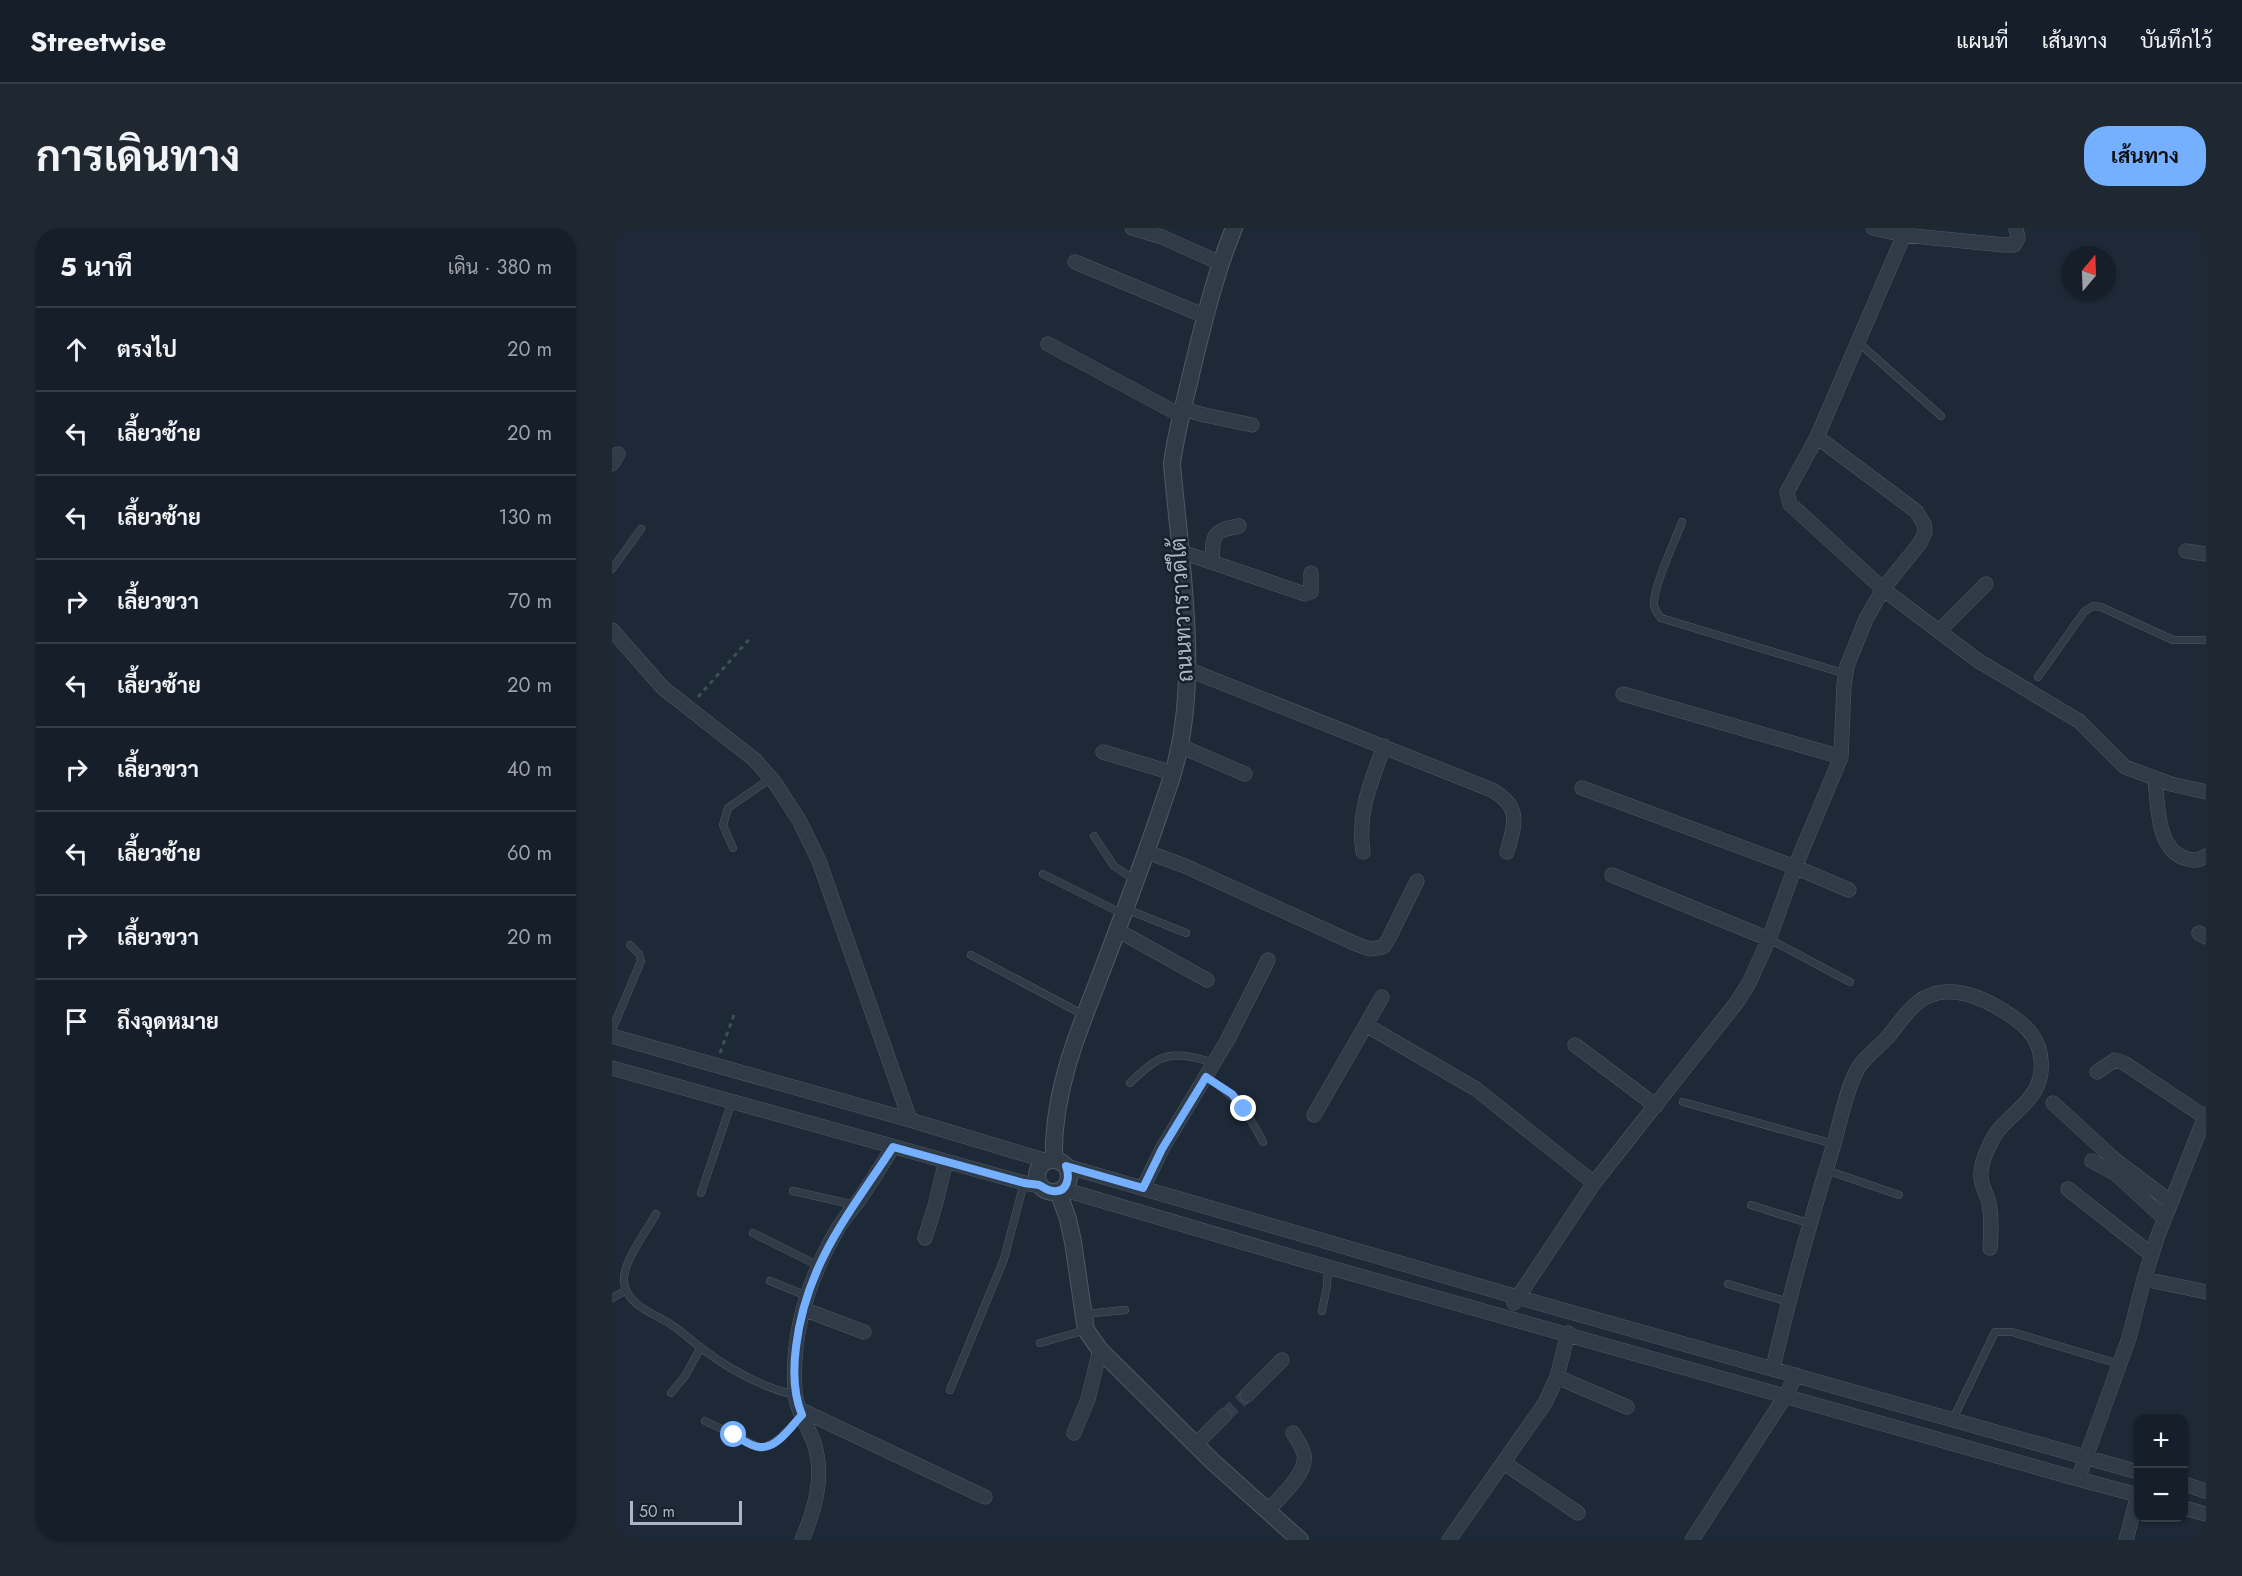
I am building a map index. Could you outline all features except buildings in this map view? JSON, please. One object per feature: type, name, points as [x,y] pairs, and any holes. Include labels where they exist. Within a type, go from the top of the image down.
[{"type":"street","points":[[1132,228],[1161,237],[1220,263]]},
{"type":"street","name":"ถนนทวาราวดีใต้","points":[[1055,1162],[1053,1132],[1056,1106],[1084,1015],[1147,852],[1180,746],[1188,652],[1172,464],[1175,439],[1205,316],[1220,263],[1234,228]]},
{"type":"street","points":[[1873,228],[2014,244],[2018,238],[2016,228]]},
{"type":"street","points":[[1906,232],[1817,437],[1787,492],[1790,504],[1883,589],[2003,676],[2079,721],[2125,767],[2155,779],[2206,792]]},
{"type":"street","points":[[1075,262],[1205,316]]},
{"type":"street","points":[[1048,344],[1183,412],[1252,425]]},
{"type":"street","points":[[1509,1317],[1517,1297],[1594,1184],[1737,1002],[1749,983],[1769,939],[1795,867],[1841,757],[1847,666],[1866,619],[1883,589],[1920,543],[1924,532],[1924,524],[1916,511],[1817,437]]},
{"type":"street","points":[[1212,562],[1213,539],[1217,532],[1239,526]]},
{"type":"street","points":[[1179,551],[1305,594],[1313,589],[1311,573]]},
{"type":"street","points":[[2186,551],[2206,554]]},
{"type":"street","points":[[1939,631],[1986,584]]},
{"type":"street","points":[[614,639],[663,688],[755,760],[771,778],[799,820],[819,861],[910,1120]]},
{"type":"street","points":[[1187,669],[1384,746],[1502,796],[1514,813],[1514,824],[1507,852]]},
{"type":"street","points":[[1623,694],[1841,757]]},
{"type":"street","points":[[1180,746],[1245,774]]},
{"type":"street","points":[[1363,852],[1360,833],[1363,806],[1384,746]]},
{"type":"street","points":[[1103,752],[1173,773]]},
{"type":"street","points":[[2155,779],[2162,834],[2173,852],[2192,860],[2199,860],[2206,856]]},
{"type":"street","points":[[1582,788],[1795,867],[1849,890]]},
{"type":"street","points":[[1147,852],[1185,866],[1370,949],[1383,947],[1388,940],[1417,881]]},
{"type":"street","points":[[1612,875],[1769,939]]},
{"type":"street","points":[[1117,930],[1207,980]]},
{"type":"street","points":[[1143,1188],[1162,1149],[1214,1063],[1269,960]]},
{"type":"street","points":[[1773,1368],[1826,1170],[1856,1071],[1916,1003],[1929,995],[1944,991],[1961,992],[1990,1003],[2016,1018],[2031,1031],[2039,1046],[2042,1073],[2037,1088],[2026,1105],[1997,1132],[1983,1164],[1981,1176],[1992,1224],[1990,1248]]},
{"type":"street","points":[[1314,1115],[1382,997]]},
{"type":"street","points":[[1366,1025],[1476,1089],[1594,1184]]},
{"type":"street","points":[[612,1036],[910,1120],[1517,1297],[2134,1470]]},
{"type":"street","points":[[1575,1045],[1656,1106]]},
{"type":"street","points":[[2078,1479],[2120,1364],[2164,1218],[2205,1115],[2124,1063],[2115,1060],[2097,1072]]},
{"type":"street","points":[[612,1068],[1032,1184],[1046,1190],[1060,1190],[2134,1494]]},
{"type":"street","points":[[2053,1103],[2115,1160],[2171,1202]]},
{"type":"street","points":[[802,1540],[818,1491],[818,1465],[814,1444],[795,1395],[794,1363],[805,1303],[819,1266],[838,1228],[893,1147]]},
{"type":"street","points":[[925,1238],[946,1161]]},
{"type":"street","points":[[2092,1161],[2116,1173],[2164,1218]]},
{"type":"street","points":[[1032,1184],[1038,1179],[1041,1166],[1055,1162]]},
{"type":"street","points":[[1055,1162],[1069,1178],[1060,1190]]},
{"type":"street","points":[[2068,1189],[2152,1255]]},
{"type":"street","points":[[1060,1190],[1071,1231],[1086,1330],[1100,1350],[1294,1538]]},
{"type":"street","points":[[2144,1279],[2206,1292]]},
{"type":"street","points":[[805,1303],[864,1332]]},
{"type":"street","points":[[1454,1538],[1545,1404],[1557,1377],[1568,1333]]},
{"type":"street","points":[[1074,1433],[1088,1399],[1100,1350]]},
{"type":"street","points":[[1247,1395],[1282,1360]]},
{"type":"street","points":[[1692,1540],[1786,1395],[1796,1374]]},
{"type":"street","points":[[1557,1377],[1627,1407]]},
{"type":"street","points":[[801,1412],[985,1497]]},
{"type":"street","points":[[1196,1444],[1224,1416]]},
{"type":"street","points":[[1267,1511],[1299,1476],[1304,1465],[1305,1457],[1293,1433]]},
{"type":"street","points":[[1504,1463],[1578,1513]]},
{"type":"street","points":[[2188,1486],[2206,1491]]},
{"type":"street","points":[[2188,1509],[2206,1514]]},
{"type":"street","points":[[2126,1540],[2134,1510]]},
{"type":"lane","points":[[1858,343],[1941,416]]},
{"type":"lane","points":[[1682,522],[1654,604],[1661,618],[1846,674]]},
{"type":"lane","points":[[612,569],[641,529]]},
{"type":"lane","points":[[2038,677],[2084,612],[2093,606],[2101,607],[2174,640],[2206,640]]},
{"type":"lane","points":[[733,848],[723,825],[728,808],[771,778]]},
{"type":"lane","points":[[1094,836],[1114,866],[1136,881]]},
{"type":"lane","points":[[1043,874],[1125,911],[1185,933]]},
{"type":"lane","points":[[1769,939],[1850,982]]},
{"type":"lane","points":[[612,1030],[641,961],[639,954],[630,945]]},
{"type":"lane","points":[[971,955],[1084,1015]]},
{"type":"lane","points":[[1130,1083],[1147,1065],[1163,1057],[1176,1054],[1214,1063]]},
{"type":"lane","points":[[1206,1077],[1232,1094],[1244,1109],[1263,1142]]},
{"type":"lane","points":[[701,1193],[732,1101]]},
{"type":"lane","points":[[1683,1102],[1834,1144]]},
{"type":"lane","points":[[1826,1170],[1899,1195]]},
{"type":"lane","points":[[950,1390],[1032,1184]]},
{"type":"lane","points":[[793,1191],[855,1205]]},
{"type":"lane","points":[[1752,1205],[1811,1224]]},
{"type":"lane","points":[[656,1214],[628,1264],[623,1278],[626,1291],[640,1306],[727,1365],[765,1386],[795,1395]]},
{"type":"lane","points":[[753,1233],[819,1266]]},
{"type":"lane","points":[[1322,1311],[1328,1267]]},
{"type":"lane","points":[[770,1281],[805,1303]]},
{"type":"lane","points":[[1728,1284],[1790,1302]]},
{"type":"lane","points":[[612,1298],[626,1291]]},
{"type":"lane","points":[[1083,1314],[1125,1310]]},
{"type":"lane","points":[[1040,1343],[1086,1330]]},
{"type":"lane","points":[[1953,1419],[1995,1332],[2012,1332],[2120,1364]]},
{"type":"lane","points":[[671,1393],[685,1376],[700,1347]]},
{"type":"lane","points":[[705,1421],[761,1448],[780,1438],[801,1412]]},
{"type":"path","points":[[688,708],[752,636]]},
{"type":"path","points":[[715,1065],[735,1012]]},
{"type":"tunnel","points":[[1224,1416],[1247,1395]]},
{"type":"route","points":[[734,1435],[761,1448],[780,1438],[802,1415],[795,1395],[794,1363],[802,1309],[814,1276],[838,1228],[893,1147],[1041,1186],[1052,1191],[1058,1191],[1066,1185],[1069,1178],[1066,1166],[1143,1188],[1162,1149],[1206,1077],[1232,1094],[1244,1109]]}]
